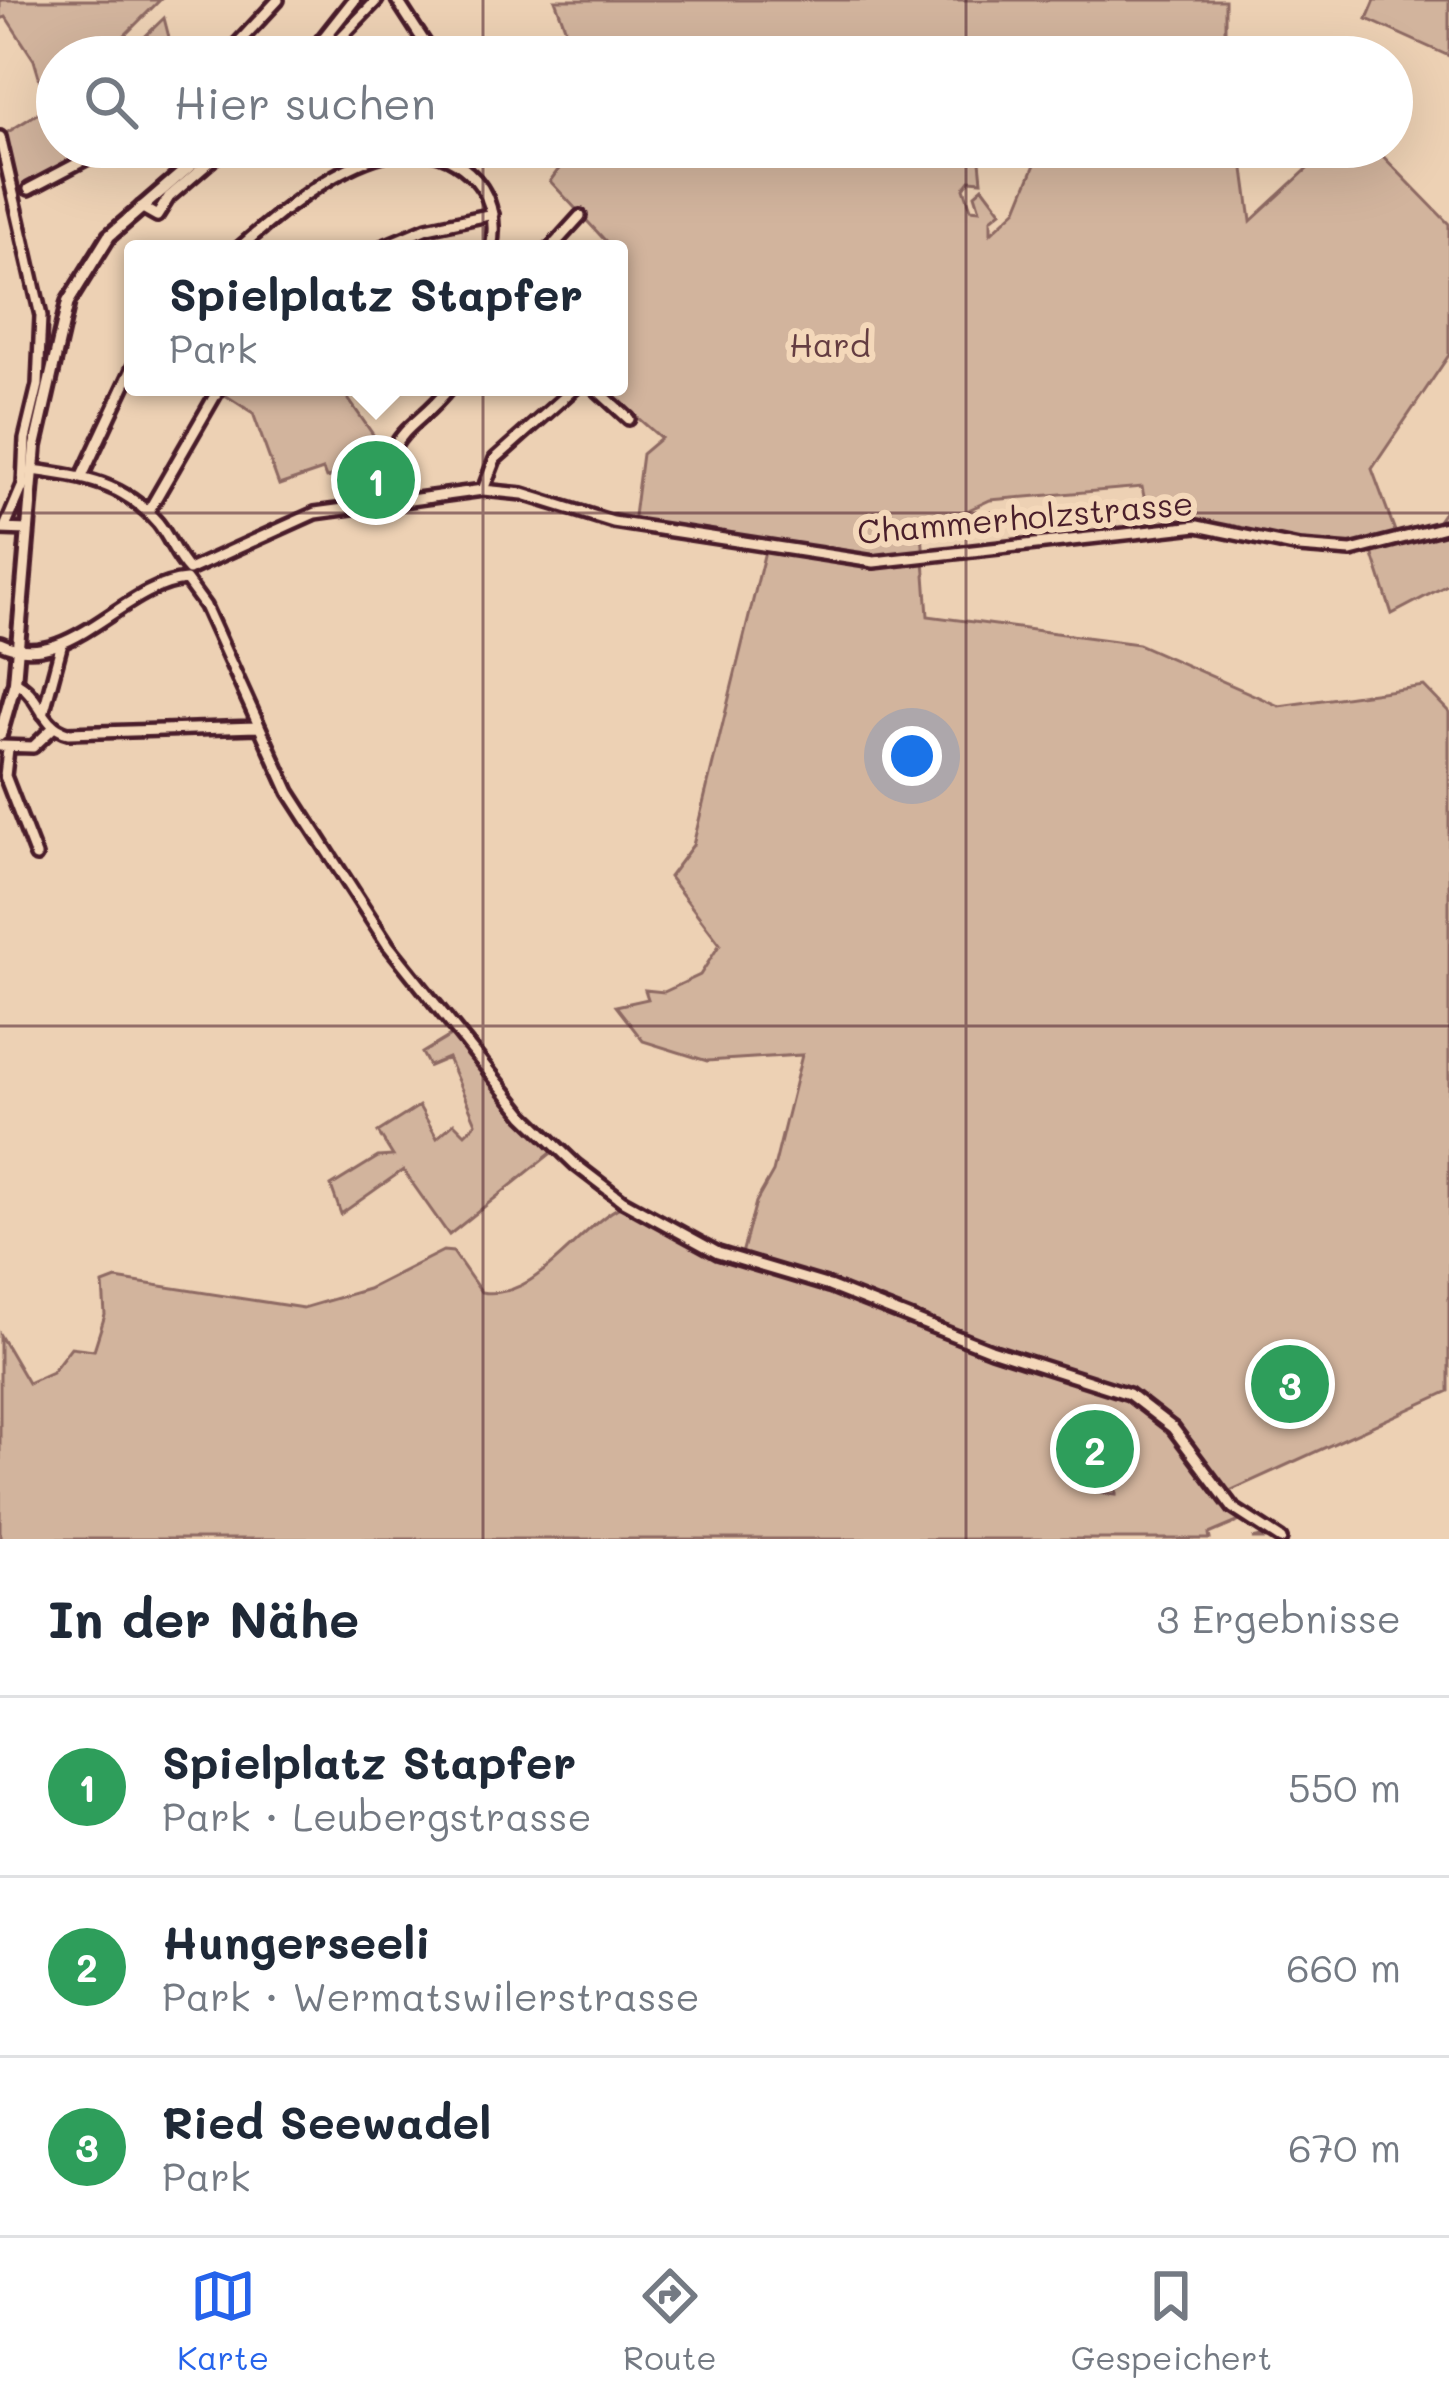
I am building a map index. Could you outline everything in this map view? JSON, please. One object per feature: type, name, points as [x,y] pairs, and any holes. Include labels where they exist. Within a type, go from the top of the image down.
[{"type":"main road","points":[[326,36],[354,0]]},
{"type":"main road","points":[[0,735],[15,682],[35,446],[60,323],[76,283],[97,250],[187,168]]},
{"type":"street","points":[[245,36],[278,0]]},
{"type":"street","points":[[342,36],[377,0]]},
{"type":"street","points":[[397,0],[420,36]]},
{"type":"street","points":[[0,136],[41,316],[23,484],[3,527],[28,530]]},
{"type":"street","points":[[29,189],[70,168]]},
{"type":"street","points":[[141,207],[157,217],[166,200],[203,168]]},
{"type":"street","points":[[248,240],[301,195],[353,168]]},
{"type":"street","points":[[463,168],[477,181],[493,214],[492,240]]},
{"type":"street","points":[[399,240],[428,228],[493,214]]},
{"type":"street","points":[[558,240],[580,216]]},
{"type":"street","points":[[83,474],[124,386]]},
{"type":"street","points":[[148,512],[215,396]]},
{"type":"street","points":[[390,499],[386,470],[391,448],[441,396]]},
{"type":"street","points":[[483,490],[495,459],[566,396]]},
{"type":"street","points":[[604,396],[628,419]]},
{"type":"street","points":[[33,470],[83,474],[148,512],[205,605],[296,805],[406,972],[540,1133],[622,1201],[688,1238],[752,1266],[829,1286],[991,1350],[1138,1399],[1184,1441],[1233,1508],[1281,1539]]},
{"type":"street","name":"Chammerholzstrasse","points":[[17,650],[62,643],[136,600],[315,513],[390,499],[483,490],[523,494],[613,522],[874,562],[1197,526],[1299,548],[1352,551],[1449,526]]},
{"type":"street","points":[[0,643],[17,650]]},
{"type":"street","points":[[45,708],[62,643]]},
{"type":"street","points":[[15,682],[45,708],[53,728]]},
{"type":"street","points":[[53,728],[79,733],[257,727]]},
{"type":"street","points":[[36,856],[4,776],[4,747],[37,746],[53,728]]},
{"type":"green space","points":[[0,0],[160,0],[124,36],[36,36],[36,67],[6,17],[0,19]]},
{"type":"green space","points":[[555,0],[1225,0],[1225,36],[568,36]]},
{"type":"green space","points":[[1375,0],[1449,0],[1449,56],[1413,36],[1367,19]]},
{"type":"green space","points":[[164,18],[169,36],[145,36]]},
{"type":"green space","points":[[36,114],[36,168],[68,168],[14,196],[0,137]]},
{"type":"green space","name":"Hard","points":[[560,168],[981,168],[982,181],[970,180],[964,188],[971,209],[980,210],[975,194],[983,187],[1001,211],[991,219],[991,233],[1017,209],[1034,168],[1244,168],[1251,221],[1308,168],[1394,168],[1449,224],[1449,355],[1372,469],[1399,542],[1430,532],[1449,505],[1449,584],[1392,614],[1371,549],[1335,551],[1211,527],[1151,530],[1142,487],[990,500],[922,532],[928,616],[1138,644],[1279,706],[1424,686],[1449,712],[1449,1391],[1223,1494],[1281,1539],[1252,1539],[1266,1536],[1242,1520],[1209,1534],[1210,1539],[0,1539],[0,1335],[28,1383],[52,1372],[71,1347],[94,1350],[105,1315],[103,1284],[116,1279],[303,1308],[368,1289],[443,1251],[453,1252],[481,1292],[502,1292],[539,1274],[624,1205],[739,1265],[756,1202],[773,1172],[802,1055],[707,1061],[643,1041],[616,1006],[648,999],[645,990],[664,992],[700,975],[720,944],[669,877],[693,845],[766,547],[650,528],[634,516],[642,454],[661,438],[612,396],[628,396],[628,240],[605,240],[550,181]]},
{"type":"green space","points":[[227,396],[346,396],[381,446],[388,447],[383,467],[367,471],[369,476],[382,473],[382,493],[340,497],[336,476],[326,478],[323,470],[279,485],[253,413]]},
{"type":"green space","points":[[452,1035],[555,1150],[449,1235],[403,1170],[341,1214],[331,1186],[378,1157],[393,1156],[378,1132],[419,1106],[437,1138],[454,1123],[465,1134],[476,1123],[448,1058],[429,1066],[422,1053]]},
{"type":"shaded area","points":[[1080,1430],[1116,1446],[1116,1495],[1081,1484],[1066,1468],[1059,1432]]},
{"type":"place","name":"Spielplatz Stapfer","points":[[376,480]]},
{"type":"place","name":"Ried Seewadel","points":[[1290,1384]]},
{"type":"place","name":"Hungerseeli","points":[[1095,1449]]}]
